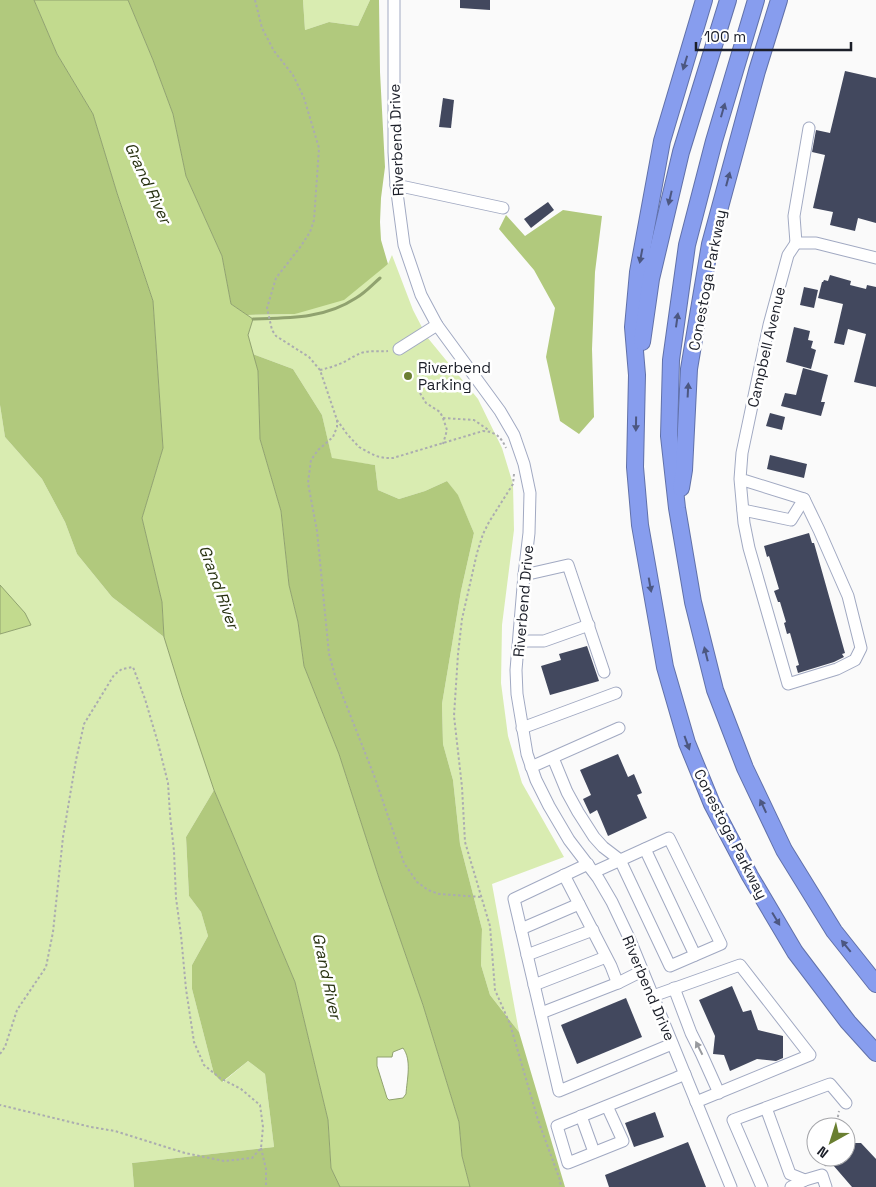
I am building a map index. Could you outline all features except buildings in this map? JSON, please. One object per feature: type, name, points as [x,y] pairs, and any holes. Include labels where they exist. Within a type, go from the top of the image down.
[{"type":"highway","name":"Conestoga Parkway","points":[[704,0],[662,141],[638,272],[633,327],[637,375],[635,467],[640,525],[665,668],[686,743],[716,812],[750,876],[795,952],[848,1022],[876,1052]]},
{"type":"highway","name":"Conestoga Parkway","points":[[637,375],[652,279],[681,152],[728,0]]},
{"type":"highway","name":"Conestoga Parkway","points":[[756,0],[714,141],[687,245],[671,360],[669,436],[692,602],[715,690],[745,768],[784,850],[834,931],[876,984]]},
{"type":"highway","name":"Conestoga Parkway","points":[[678,508],[684,470],[690,369],[710,244],[757,71],[779,0]]},
{"type":"street","name":"Riverbend Drive","points":[[394,0],[394,152],[396,186],[404,245],[421,295],[436,325],[500,411],[514,436],[521,453],[530,493],[529,533],[516,670],[516,694],[527,754],[536,780],[549,806],[569,840],[591,868],[612,902],[630,940],[731,1187]]},
{"type":"street","points":[[808,128],[794,216],[796,243],[816,243],[876,258]]},
{"type":"street","points":[[396,186],[503,208]]},
{"type":"street","name":"Campbell Avenue","points":[[796,243],[788,255],[769,325],[742,453],[740,480],[744,523],[749,548],[788,684],[837,669],[855,660],[861,648],[848,596],[820,530],[804,499]]},
{"type":"street","points":[[399,349],[436,325]]},
{"type":"street","points":[[740,480],[804,499],[791,520],[743,510]]},
{"type":"street","points":[[524,575],[568,565],[604,672]]},
{"type":"street","points":[[519,641],[544,641],[588,625]]},
{"type":"street","points":[[522,728],[616,692]]},
{"type":"street","points":[[532,767],[619,728]]},
{"type":"street","points":[[553,758],[578,812],[590,831],[604,847],[620,860],[670,966],[721,944],[669,838],[620,860],[564,875],[514,899],[559,1091],[672,1044]]},
{"type":"street","points":[[645,849],[695,955]]},
{"type":"street","points":[[564,875],[618,983]]},
{"type":"street","points":[[521,929],[579,904]]},
{"type":"street","points":[[527,955],[592,930]]},
{"type":"street","points":[[534,985],[606,957]]},
{"type":"street","points":[[652,996],[740,965],[810,1055],[696,1102]]},
{"type":"street","points":[[541,1013],[618,983],[642,971]]},
{"type":"street","points":[[674,988],[691,1033],[702,1053],[719,1093]]},
{"type":"street","points":[[607,1106],[623,1141],[568,1163],[557,1126],[685,1074]]},
{"type":"street","points":[[762,1187],[733,1120],[830,1084],[843,1107]]},
{"type":"street","points":[[766,1108],[790,1174],[805,1180]]},
{"type":"street","points":[[581,1116],[594,1152]]},
{"type":"street","points":[[791,1187],[822,1175],[826,1187]]},
{"type":"path","points":[[255,0],[262,28],[274,51],[293,75],[304,98],[318,148],[314,220],[310,232],[301,246],[276,278],[267,308],[272,330],[276,336],[309,357],[320,370],[337,420],[359,447],[376,456],[394,458],[483,431],[491,432]]},
{"type":"path","points":[[320,370],[330,368],[371,350],[399,349]]},
{"type":"path","points":[[420,393],[426,403],[440,412],[443,418],[447,430],[443,444]]},
{"type":"path","points":[[443,418],[474,420],[498,436],[508,451]]},
{"type":"path","points":[[337,420],[337,427],[333,437],[318,450],[311,460],[308,483],[317,531],[329,654],[336,679],[375,778],[404,863],[417,882],[428,890],[439,894],[481,897]]},
{"type":"path","points":[[513,470],[513,484],[489,522],[477,553],[462,618],[454,716],[462,787],[465,842],[490,926],[495,990],[510,1024],[538,1120],[561,1187]]},
{"type":"path","points":[[0,1054],[17,1010],[46,967],[53,932],[63,837],[84,724],[114,675],[122,669],[133,667],[145,699],[168,783],[176,898],[194,1042],[204,1065],[220,1078],[241,1090],[260,1106],[263,1127],[261,1148],[266,1169],[266,1187]]},
{"type":"path","points":[[0,1105],[115,1131],[185,1153],[224,1161],[252,1158],[261,1148]]},
{"type":"path","points":[[840,1117],[843,1107]]},
{"type":"shaded area","points":[[0,0],[34,0],[57,54],[93,114],[153,301],[163,448],[142,518],[162,602],[164,637],[112,597],[77,554],[65,522],[42,479],[5,437],[0,405]]},
{"type":"shaded area","points":[[128,0],[303,0],[305,30],[329,22],[358,26],[370,0],[379,0],[380,72],[385,167],[380,222],[381,240],[388,264],[344,300],[295,314],[247,315],[231,304],[222,256],[186,176],[173,114]]},
{"type":"shaded area","points":[[303,0],[370,0],[358,26],[329,22],[305,30]]},
{"type":"shaded area","points":[[563,210],[602,216],[595,272],[592,349],[594,417],[579,434],[560,421],[546,357],[555,308],[534,270],[499,229],[506,215],[525,236]]},
{"type":"shaded area","points":[[392,255],[413,310],[427,337],[478,399],[502,448],[513,484],[514,530],[502,625],[501,683],[508,736],[522,783],[564,857],[492,884],[519,1032],[490,995],[481,965],[482,929],[460,844],[453,780],[443,744],[442,704],[461,591],[474,533],[458,496],[447,481],[425,491],[399,499],[378,490],[375,465],[332,459],[322,415],[293,369],[253,354],[248,335],[253,319],[247,315],[295,314],[388,264]]},
{"type":"shaded area","points":[[253,354],[293,369],[322,415],[332,458],[375,465],[378,490],[399,499],[425,491],[447,481],[458,495],[474,533],[461,591],[442,704],[443,744],[453,780],[460,844],[482,929],[481,965],[490,995],[519,1032],[565,1187],[470,1187],[462,1156],[459,1122],[423,1005],[339,754],[304,666],[298,622],[289,585],[281,511],[260,439],[258,371]]},
{"type":"shaded area","points":[[0,405],[5,437],[42,479],[65,522],[77,554],[112,597],[164,637],[214,790],[186,837],[189,896],[201,912],[208,936],[192,965],[192,989],[214,1074],[223,1082],[248,1061],[265,1074],[274,1147],[132,1163],[134,1187],[0,1187],[0,634],[31,625],[0,585]]},
{"type":"shaded area","points":[[214,790],[295,982],[328,1120],[331,1168],[340,1187],[134,1187],[132,1163],[274,1147],[265,1074],[248,1061],[222,1082],[214,1074],[192,989],[192,965],[208,936],[201,912],[189,896],[186,837]]},
{"type":"water","name":"Grand River","points":[[34,0],[128,0],[173,114],[186,176],[222,256],[231,304],[253,319],[248,335],[258,371],[260,439],[281,511],[289,585],[298,622],[304,666],[339,754],[423,1005],[459,1122],[462,1156],[470,1187],[340,1187],[331,1168],[328,1120],[295,982],[214,790],[164,637],[162,602],[142,518],[163,448],[153,301],[93,114],[57,54]],"holes":[[[403,1048],[406,1053],[408,1070],[406,1094],[403,1098],[389,1100],[377,1066],[377,1057],[392,1057],[393,1052]]]},
{"type":"water","points":[[0,585],[25,613],[31,625],[0,634]]},
{"type":"waterway","points":[[253,319],[319,314],[344,305],[366,291],[380,278]]},
{"type":"place","name":"Riverbend Parking","points":[[408,376]]}]
